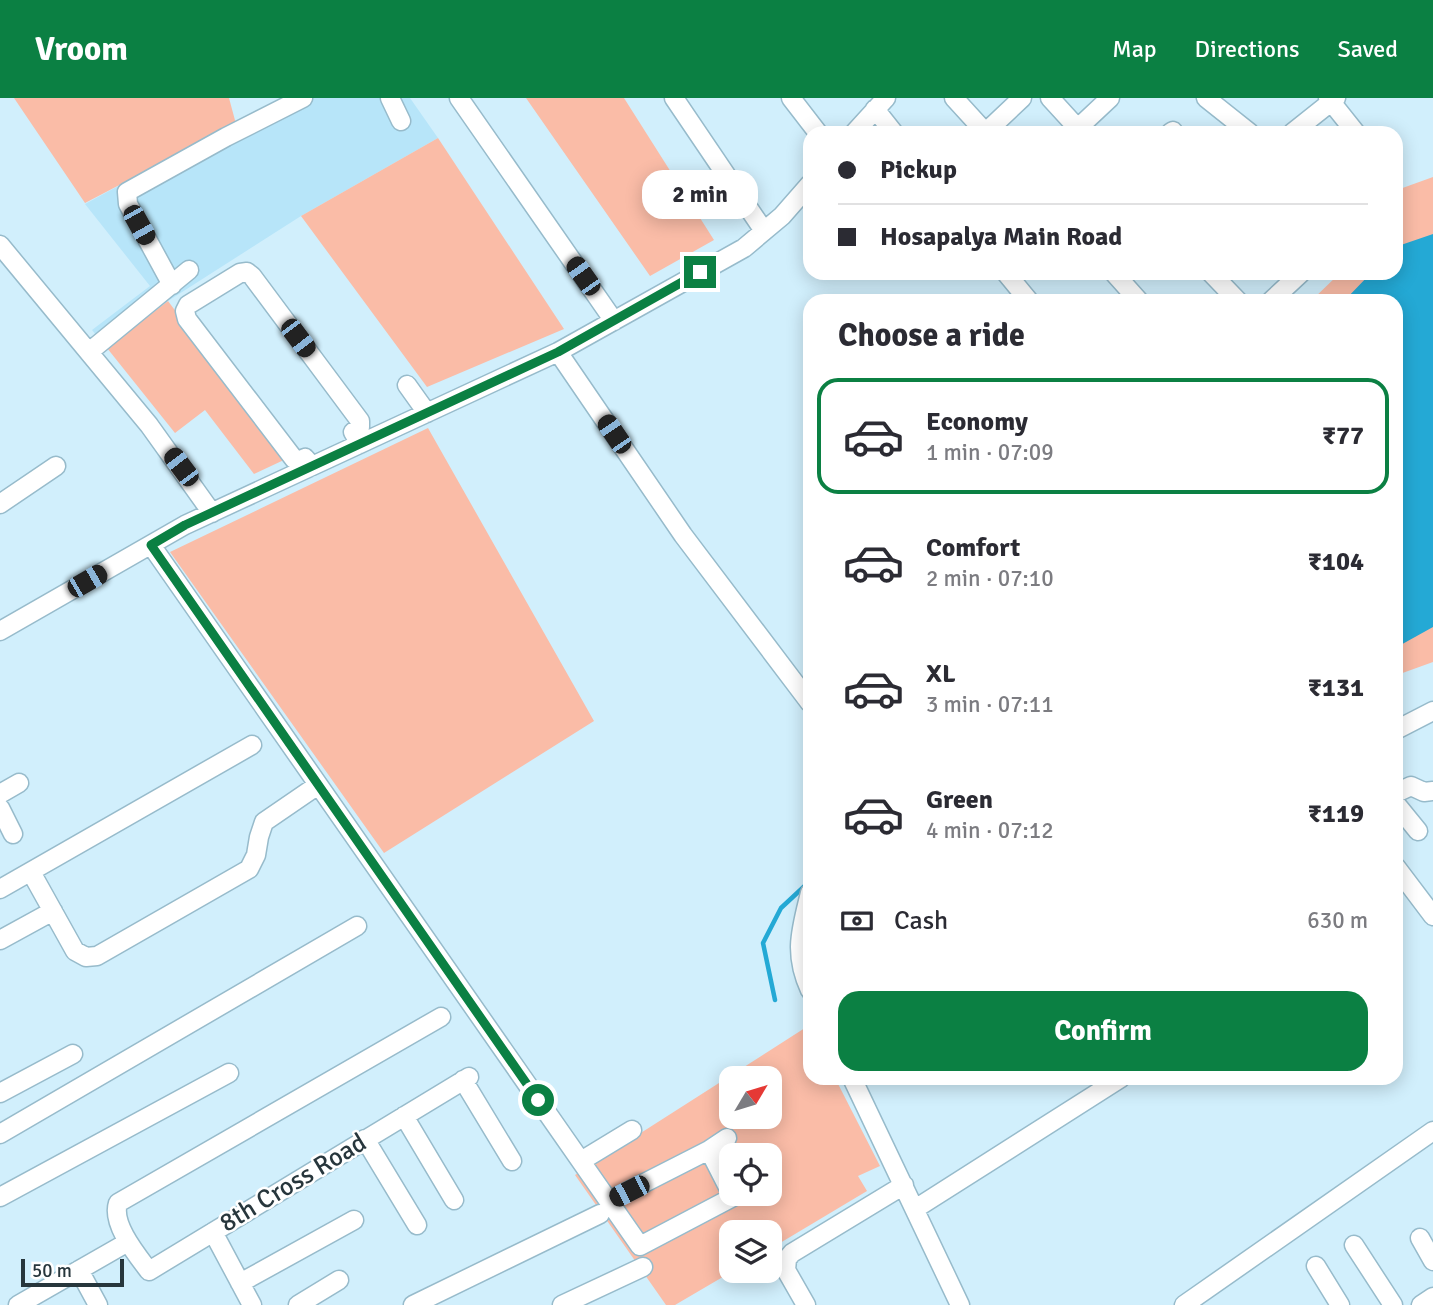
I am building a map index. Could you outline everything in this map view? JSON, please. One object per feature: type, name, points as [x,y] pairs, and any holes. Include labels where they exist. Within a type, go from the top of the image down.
[{"type":"street","points":[[172,285],[128,204],[127,192],[303,98]]},
{"type":"street","points":[[390,98],[401,121]]},
{"type":"street","points":[[459,98],[614,321]]},
{"type":"street","points":[[674,98],[764,231]]},
{"type":"street","points":[[791,98],[813,126]]},
{"type":"street","points":[[954,98],[980,126]]},
{"type":"street","points":[[993,126],[1022,98]]},
{"type":"street","points":[[1050,98],[1075,126]]},
{"type":"street","points":[[1085,126],[1110,98]]},
{"type":"street","points":[[1206,98],[1241,126]]},
{"type":"street","points":[[1300,126],[1331,99],[1351,126]]},
{"type":"street","points":[[860,126],[880,104],[891,126]]},
{"type":"street","points":[[0,631],[212,513],[558,352],[744,248],[782,216],[803,192]]},
{"type":"street","points":[[0,245],[149,425],[212,513]]},
{"type":"street","points":[[89,352],[189,270]]},
{"type":"street","points":[[312,466],[305,458],[298,461],[293,459],[187,319],[185,311],[188,305],[240,273],[247,272],[252,276],[360,421],[360,427],[353,432],[360,444]]},
{"type":"street","points":[[1012,280],[1023,294]]},
{"type":"street","points":[[1120,280],[1133,294]]},
{"type":"street","points":[[1218,280],[1231,294]]},
{"type":"street","points":[[1278,294],[1294,280]]},
{"type":"street","points":[[558,352],[683,535],[803,694]]},
{"type":"street","points":[[407,385],[427,413]]},
{"type":"street","points":[[0,504],[56,466]]},
{"type":"street","points":[[151,545],[584,1166],[604,1208],[640,1246],[719,1204]]},
{"type":"street","points":[[1403,726],[1433,711]]},
{"type":"street","points":[[0,890],[252,745]]},
{"type":"street","points":[[0,794],[19,783]]},
{"type":"street","points":[[31,872],[75,951],[86,957],[97,956],[249,869],[256,855],[264,822],[318,785]]},
{"type":"street","points":[[1403,790],[1411,786],[1424,792],[1433,791]]},
{"type":"street","points":[[0,808],[13,834]]},
{"type":"street","points":[[1403,813],[1418,831]]},
{"type":"street","points":[[1403,876],[1433,916]]},
{"type":"street","points":[[0,940],[53,911]]},
{"type":"street","points":[[803,920],[798,940],[803,970]]},
{"type":"street","points":[[0,1134],[358,926]]},
{"type":"street","points":[[18,1305],[128,1242],[116,1211],[118,1203],[440,1017]]},
{"type":"street","points":[[1,1091],[73,1054]]},
{"type":"street","points":[[0,1197],[229,1073]]},
{"type":"street","name":"8th Cross Road","points":[[128,1242],[149,1271],[466,1078],[512,1161]]},
{"type":"street","points":[[855,1085],[960,1305]]},
{"type":"street","points":[[915,1209],[1110,1085]]},
{"type":"street","points":[[404,1116],[454,1200]]},
{"type":"street","points":[[584,1166],[632,1130]]},
{"type":"street","points":[[1184,1305],[1433,1131]]},
{"type":"street","points":[[412,1305],[604,1208],[727,1138]]},
{"type":"street","points":[[365,1139],[417,1225]]},
{"type":"street","points":[[709,1150],[719,1166]]},
{"type":"street","points":[[806,1305],[786,1270],[787,1259],[792,1253],[904,1185]]},
{"type":"street","points":[[240,1283],[355,1220]]},
{"type":"street","points":[[212,1232],[252,1305]]},
{"type":"street","points":[[1420,1238],[1433,1261]]},
{"type":"street","points":[[1354,1245],[1393,1305]]},
{"type":"street","points":[[1315,1266],[1340,1305]]},
{"type":"street","points":[[562,1305],[643,1267]]},
{"type":"street","points":[[79,1270],[98,1305]]},
{"type":"street","points":[[298,1305],[339,1280]]},
{"type":"street","points":[[1421,1305],[1433,1297]]},
{"type":"shaded area","points":[[14,98],[229,98],[236,124],[85,203]]},
{"type":"shaded area","points":[[281,98],[410,98],[438,138],[301,216],[168,301],[107,348],[92,330],[150,286],[85,204]]},
{"type":"shaded area","points":[[526,98],[624,98],[714,240],[650,276]]},
{"type":"shaded area","points":[[438,138],[564,329],[427,387],[301,216]]},
{"type":"shaded area","points":[[1433,177],[1433,662],[1403,673],[1403,294],[1318,294],[1333,280],[1403,280],[1403,188]]},
{"type":"shaded area","points":[[168,301],[286,459],[254,474],[205,410],[175,433],[107,348]]},
{"type":"shaded area","points":[[428,428],[594,721],[384,853],[170,552]]},
{"type":"shaded area","points":[[803,1029],[803,1085],[839,1085],[880,1166],[858,1176],[867,1191],[782,1242],[782,1220],[719,1220],[719,1279],[675,1305],[666,1305],[575,1175],[719,1083],[719,1129],[782,1129],[782,1066],[745,1066]]},
{"type":"water","points":[[1433,234],[1433,627],[1403,644],[1403,294],[1351,294],[1364,280],[1403,280],[1403,244]]},
{"type":"waterway","points":[[775,1000],[763,943],[781,908],[803,888]]},
{"type":"route","points":[[538,1100],[151,545],[185,525],[558,352],[700,272]]}]
